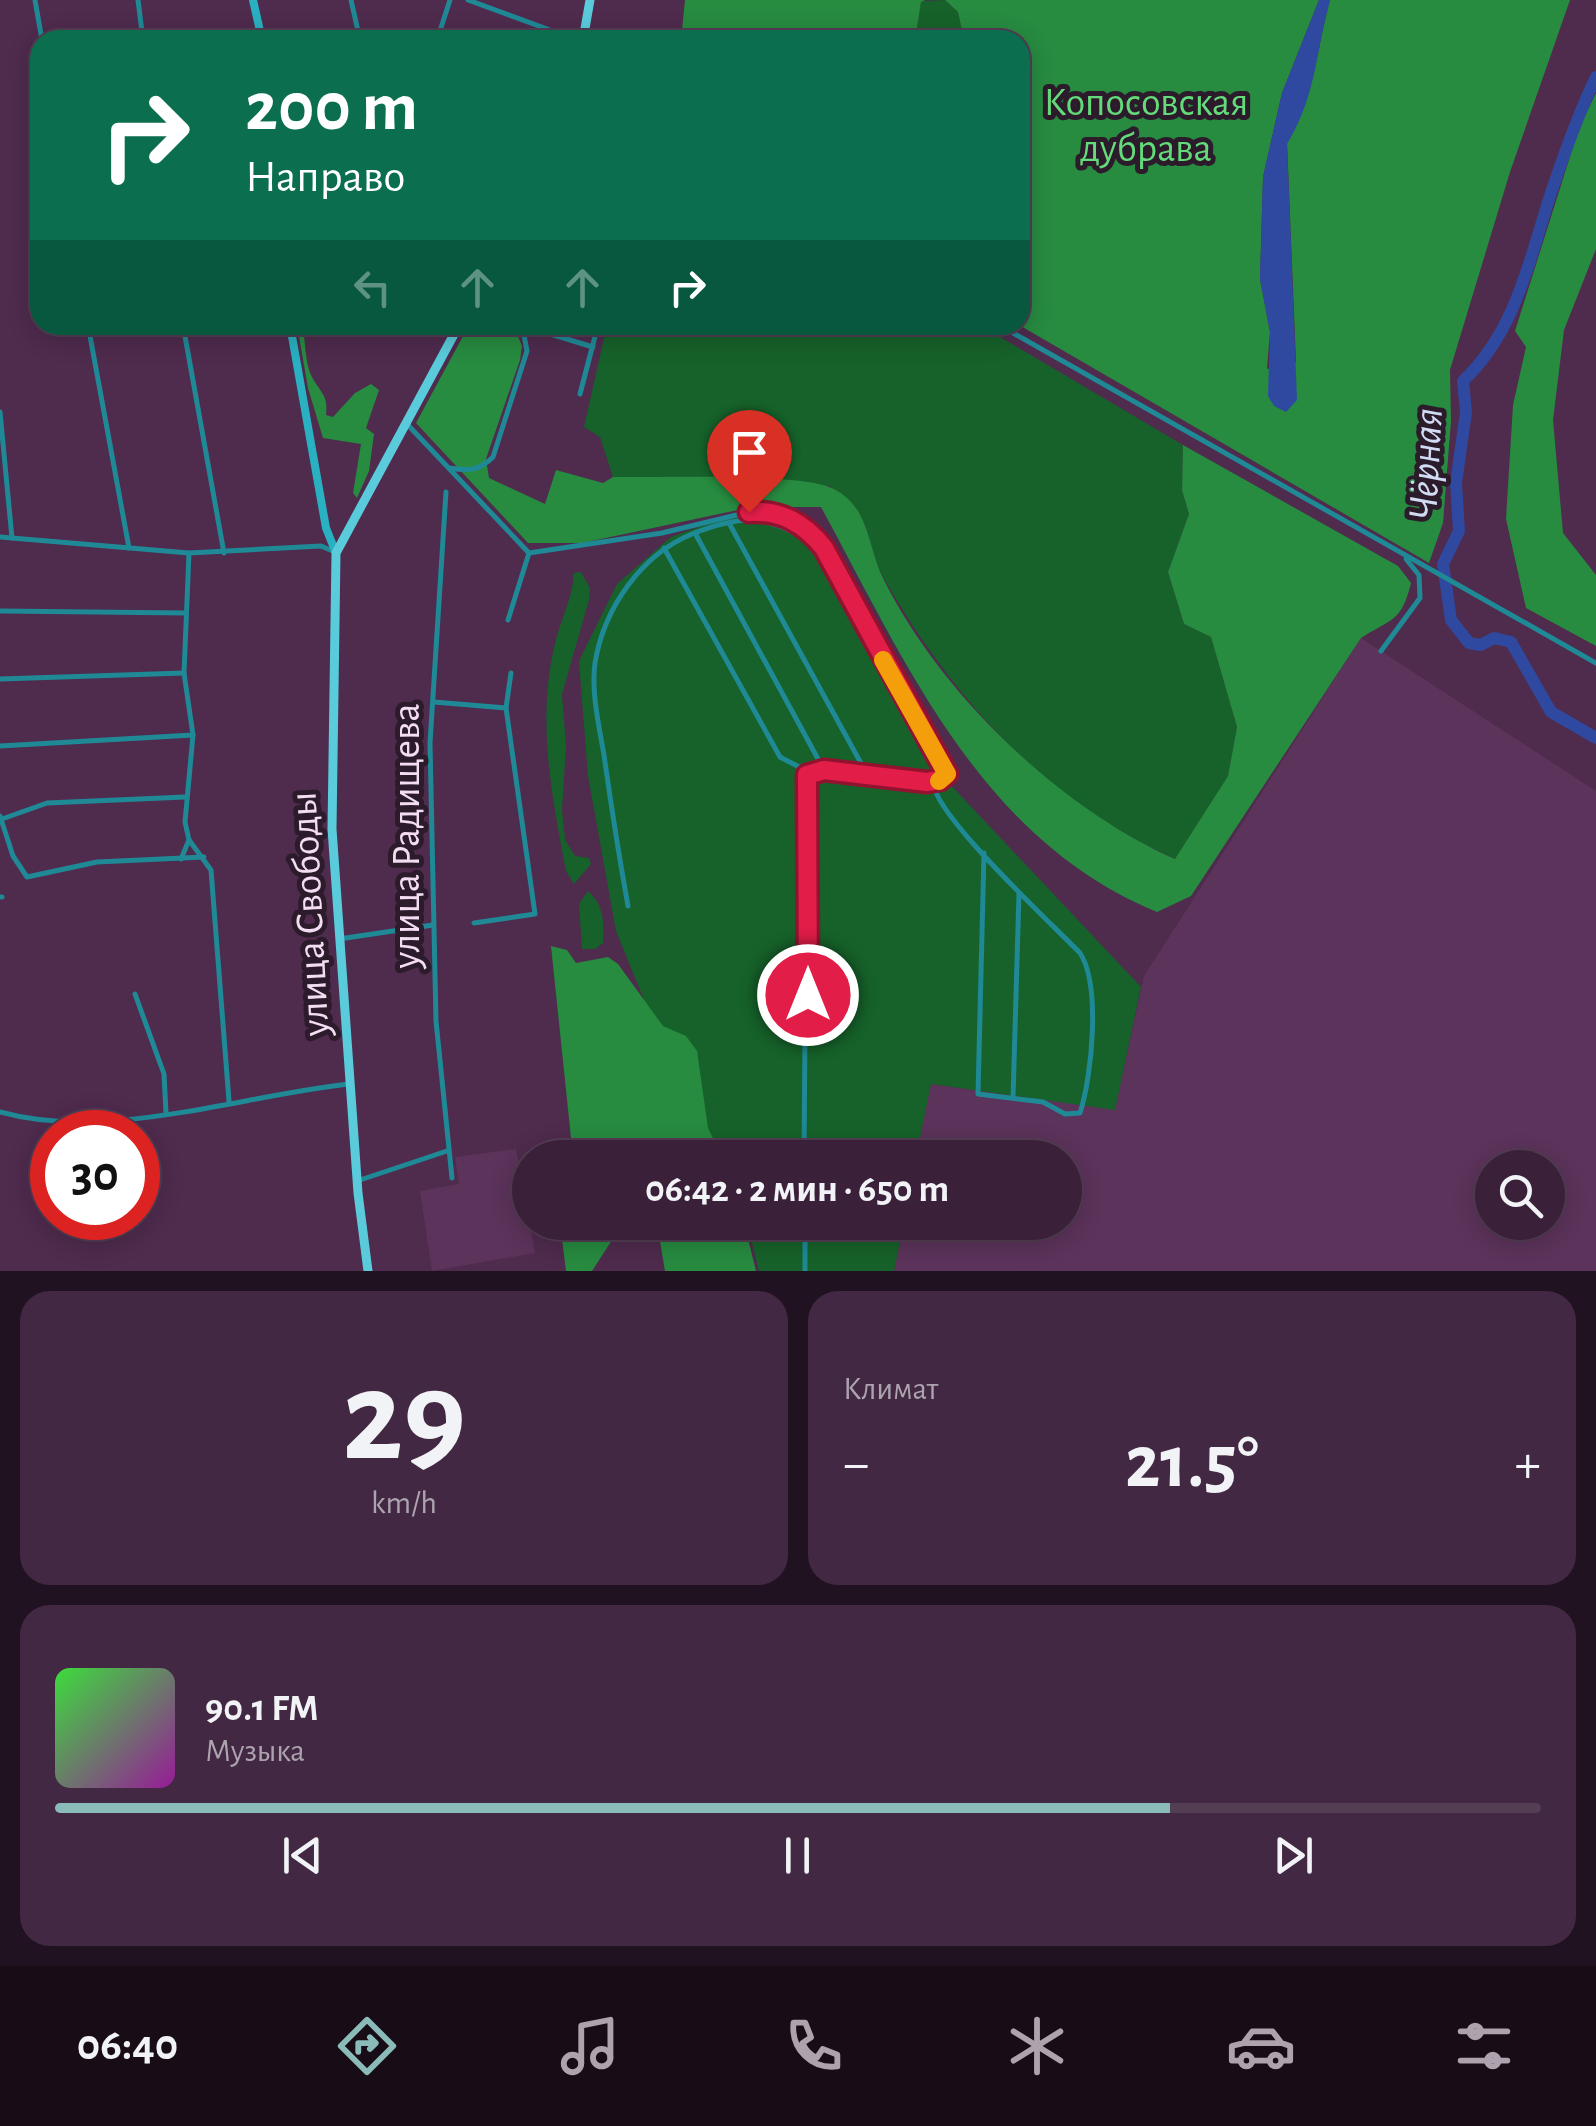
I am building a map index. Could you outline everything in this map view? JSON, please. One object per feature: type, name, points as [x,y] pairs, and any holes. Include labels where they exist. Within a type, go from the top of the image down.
[{"type":"main road","points":[[582,30],[590,0]]},
{"type":"main road","points":[[336,553],[453,335]]},
{"type":"main road","name":"улица Свободы","points":[[336,553],[332,828],[349,1084],[368,1271]]},
{"type":"street","points":[[35,0],[40,30]]},
{"type":"street","points":[[138,0],[142,30]]},
{"type":"street","points":[[255,0],[260,30]]},
{"type":"street","points":[[351,0],[358,30]]},
{"type":"street","points":[[440,30],[450,0]]},
{"type":"street","points":[[468,0],[552,30]]},
{"type":"street","points":[[90,335],[129,548]]},
{"type":"street","points":[[185,335],[224,553]]},
{"type":"street","points":[[292,335],[326,528],[336,553]]},
{"type":"street","points":[[448,468],[484,467],[494,457],[527,351],[523,335]]},
{"type":"street","points":[[555,335],[593,346]]},
{"type":"street","points":[[580,394],[596,335]]},
{"type":"street","points":[[1016,335],[1596,663]]},
{"type":"street","points":[[0,412],[12,538]]},
{"type":"street","points":[[406,422],[529,553]]},
{"type":"street","name":"улица Радищева","points":[[446,492],[433,702],[432,925],[452,1178]]},
{"type":"street","points":[[529,553],[774,511],[811,532],[824,548],[947,774],[936,781],[810,772],[780,758],[664,548]]},
{"type":"street","points":[[628,906],[598,718],[595,665],[608,620],[630,583],[664,548],[694,533],[760,518],[784,524],[814,544],[936,781],[933,793],[1090,969],[1090,1052],[1080,1112],[1065,1114],[1043,1102],[978,1094],[984,853]]},
{"type":"street","points":[[729,523],[868,776]]},
{"type":"street","points":[[694,533],[824,770]]},
{"type":"street","points":[[0,537],[189,553],[320,546],[336,553]]},
{"type":"street","points":[[181,859],[189,840],[185,797],[193,735],[184,672],[189,553]]},
{"type":"street","points":[[508,620],[529,553]]},
{"type":"street","points":[[1381,651],[1420,598],[1419,575],[1404,557]]},
{"type":"street","points":[[0,611],[186,614]]},
{"type":"street","points":[[0,679],[184,672]]},
{"type":"street","points":[[474,923],[535,914],[506,708],[512,673]]},
{"type":"street","points":[[433,702],[506,708]]},
{"type":"street","points":[[0,746],[193,735]]},
{"type":"street","points":[[804,1140],[810,772]]},
{"type":"street","points":[[185,797],[48,803],[1,818],[13,856],[28,877],[97,862],[204,857]]},
{"type":"street","points":[[189,840],[211,870],[230,1101]]},
{"type":"street","points":[[1013,1098],[1019,890]]},
{"type":"street","points":[[340,939],[432,925]]},
{"type":"street","points":[[135,994],[164,1074],[166,1113]]},
{"type":"street","points":[[0,1112],[60,1124],[166,1113],[349,1084]]},
{"type":"street","points":[[357,1181],[447,1151]]},
{"type":"street","points":[[805,1240],[805,1271]]},
{"type":"shaded area","points":[[1361,638],[1596,791],[1596,1271],[894,1271],[900,1240],[1082,1240],[1082,1140],[919,1140],[930,1084],[1115,1109],[1144,976]]},
{"type":"shaded area","points":[[512,1150],[512,1240],[533,1240],[535,1253],[432,1271],[420,1191],[459,1184],[455,1157]]},
{"type":"green space","points":[[685,0],[925,0],[921,2],[917,30],[682,30]]},
{"type":"green space","points":[[945,0],[958,12],[962,30],[917,30],[921,1]]},
{"type":"green space","name":"Копосовская дубрава","points":[[945,0],[1319,0],[1282,93],[1263,177],[1260,279],[1270,332],[1267,369],[1296,362],[1287,143],[1304,108],[1330,0],[1570,0],[1510,172],[1450,370],[1451,421],[1443,523],[1429,563],[1030,331],[1030,30],[962,30],[958,12]]},
{"type":"green space","points":[[1596,93],[1596,249],[1564,330],[1553,420],[1563,533],[1596,575],[1596,646],[1526,608],[1506,519],[1513,405],[1526,347],[1515,331],[1579,128]]},
{"type":"green space","points":[[299,335],[304,335],[308,366],[325,399],[326,415],[333,417],[355,393],[371,384],[379,390],[366,428],[374,434],[369,471],[357,498],[353,493],[361,444],[323,438],[308,388]]},
{"type":"green space","points":[[464,335],[517,335],[522,346],[520,360],[486,459],[489,478],[545,504],[556,470],[603,483],[613,477],[728,477],[792,480],[834,489],[855,506],[883,578],[907,621],[969,704],[1046,778],[1088,810],[1175,859],[1228,776],[1237,727],[1211,637],[1184,624],[1168,572],[1189,514],[1182,490],[1183,445],[1398,566],[1411,583],[1399,613],[1361,638],[1191,896],[1157,912],[1096,880],[1042,840],[996,793],[918,685],[821,507],[752,507],[582,543],[528,543],[416,423]]},
{"type":"green space","points":[[605,335],[997,335],[1183,445],[1182,490],[1189,514],[1168,572],[1184,624],[1211,637],[1237,727],[1228,776],[1176,859],[1087,809],[1046,778],[974,707],[913,626],[886,582],[856,509],[830,486],[613,477],[600,437],[584,427]]},
{"type":"green space","points":[[754,515],[784,520],[813,538],[946,780],[1141,987],[1115,1110],[931,1084],[919,1140],[713,1140],[653,1022],[616,931],[588,776],[579,661],[617,584],[671,537],[723,518]]},
{"type":"green space","points":[[581,572],[590,588],[562,694],[566,746],[562,810],[565,840],[575,856],[589,858],[591,864],[574,884],[566,871],[552,788],[547,704],[556,638],[574,573]]},
{"type":"green space","points":[[588,891],[600,908],[603,921],[603,943],[595,949],[582,949],[579,904]]},
{"type":"green space","points":[[551,946],[567,950],[576,963],[608,957],[618,964],[663,1026],[686,1036],[697,1051],[708,1128],[714,1140],[571,1140]]},
{"type":"green space","points":[[562,1240],[612,1240],[592,1271],[566,1271]]},
{"type":"green space","points":[[660,1240],[748,1240],[756,1271],[665,1271]]},
{"type":"green space","points":[[751,1240],[900,1240],[894,1271],[759,1271]]},
{"type":"water","points":[[1319,0],[1330,0],[1314,74],[1287,144],[1297,400],[1286,412],[1274,406],[1268,396],[1270,332],[1260,279],[1263,177],[1282,93]]},
{"type":"waterway","name":"Чёрная","points":[[1596,77],[1566,149],[1519,294],[1496,340],[1463,381],[1466,412],[1456,483],[1459,531],[1443,564],[1451,620],[1469,643],[1481,645],[1494,638],[1511,642],[1551,712],[1596,738]]},
{"type":"slow traffic","points":[[883,660],[947,774],[939,781]]},
{"type":"route","points":[[749,512],[774,511],[811,532],[824,548],[947,774],[927,782],[824,770],[807,775],[808,995]]}]
